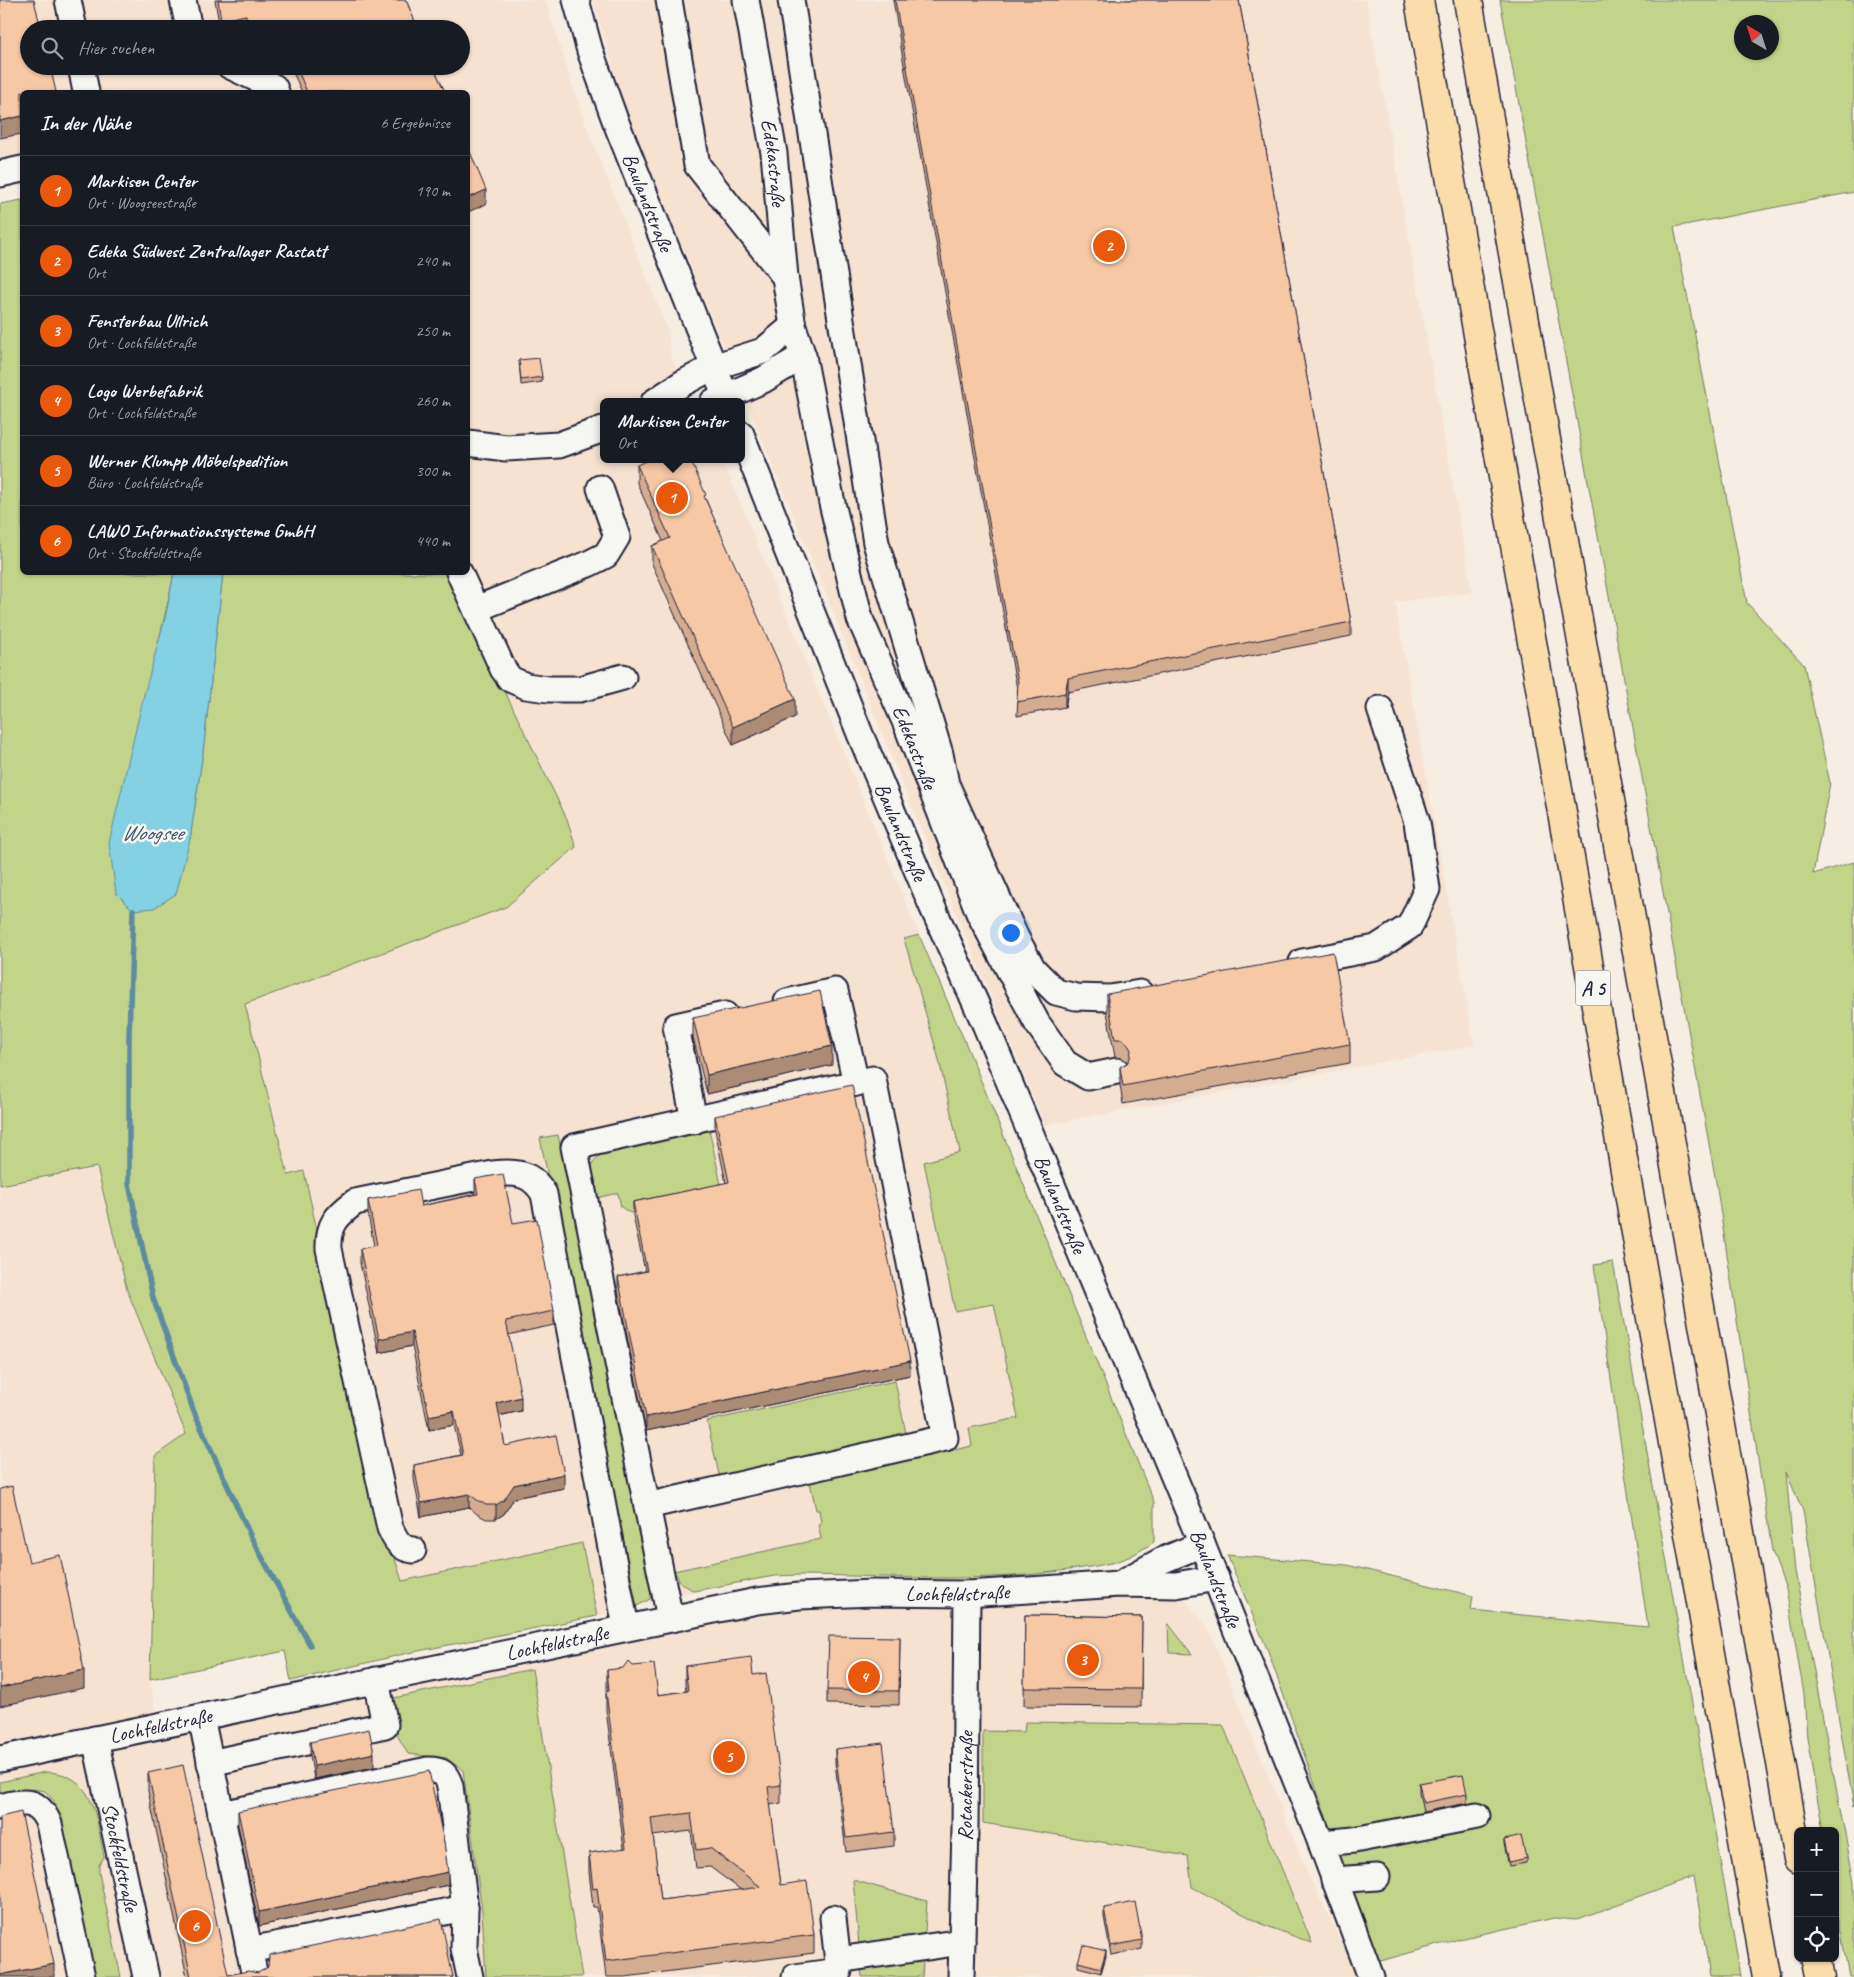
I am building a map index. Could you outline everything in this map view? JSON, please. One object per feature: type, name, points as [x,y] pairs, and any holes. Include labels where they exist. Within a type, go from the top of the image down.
[{"type":"highway","name":"A 5","points":[[1418,0],[1767,1977]]},
{"type":"highway","name":"A 5","points":[[1468,0],[1794,1836]]},
{"type":"highway","points":[[1816,1962],[1819,1977]]},
{"type":"street","points":[[68,0],[72,20]]},
{"type":"street","points":[[183,0],[187,20]]},
{"type":"street","name":"Baulandstraße","points":[[576,0],[590,51],[615,120],[713,367],[721,398]]},
{"type":"street","points":[[669,0],[697,165],[785,278]]},
{"type":"street","name":"Edekastraße","points":[[746,0],[774,153],[785,278],[793,326],[803,356],[832,503],[860,619],[907,726],[979,913],[1037,1023],[1065,1063],[1088,1077],[1117,1071]]},
{"type":"street","points":[[791,0],[876,544],[940,754],[946,784],[1016,938],[1033,968],[1056,992],[1076,997],[1110,998],[1166,988]]},
{"type":"street","points":[[83,75],[86,90]]},
{"type":"street","points":[[249,75],[274,87],[275,90]]},
{"type":"street","points":[[0,174],[20,169]]},
{"type":"street","points":[[660,398],[713,367],[764,351],[793,326]]},
{"type":"street","points":[[726,398],[803,356]]},
{"type":"street","points":[[470,442],[506,448],[559,445],[600,430]]},
{"type":"street","name":"Baulandstraße","points":[[745,444],[860,734],[932,906],[989,1033],[1216,1578],[1321,1843],[1370,1977]]},
{"type":"street","points":[[476,609],[588,564],[606,554],[618,537],[600,488]]},
{"type":"street","points":[[460,575],[503,669],[510,679],[526,686],[580,689],[623,678]]},
{"type":"street","points":[[1281,966],[1376,948],[1410,926],[1427,889],[1417,822],[1380,709]]},
{"type":"street","points":[[694,1121],[676,1026],[836,991],[856,1083]]},
{"type":"street","points":[[647,1506],[945,1438],[873,1079],[574,1147],[647,1506],[667,1626]]},
{"type":"street","points":[[413,1550],[406,1550],[396,1541],[390,1528],[329,1249],[329,1235],[333,1224],[342,1212],[354,1202],[511,1172],[524,1175],[538,1182],[544,1194],[597,1513],[626,1627]]},
{"type":"street","name":"Lochfeldstraße","points":[[1119,1584],[1161,1560],[1202,1544]]},
{"type":"street","name":"Lochfeldstraße","points":[[0,1759],[376,1680],[539,1657],[626,1627],[667,1626],[757,1601],[799,1596],[873,1592],[967,1594],[1119,1584],[1176,1585],[1216,1578]]},
{"type":"street","name":"Rotackerstraße","points":[[961,1977],[965,1829],[967,1594]]},
{"type":"street","points":[[210,1763],[385,1725],[376,1680]]},
{"type":"street","points":[[200,1717],[255,1977]]},
{"type":"street","name":"Stockfeldstraße","points":[[95,1739],[146,1977]]},
{"type":"street","points":[[221,1814],[428,1770],[440,1770],[446,1775],[450,1786],[465,1908],[464,1948],[470,1977]]},
{"type":"street","points":[[0,1806],[23,1801],[35,1805],[44,1813],[49,1824],[82,1977]]},
{"type":"street","points":[[1321,1843],[1354,1840],[1477,1816]]},
{"type":"street","points":[[1334,1880],[1377,1877]]},
{"type":"street","points":[[250,1950],[465,1908]]},
{"type":"street","points":[[833,1918],[839,1970]]},
{"type":"street","points":[[795,1977],[839,1970],[962,1942]]},
{"type":"shaded area","points":[[0,0],[545,0],[582,115],[668,331],[671,358],[689,398],[600,398],[600,463],[724,463],[919,935],[962,1051],[1059,1514],[801,1575],[774,1576],[741,1581],[597,1616],[408,1653],[245,1003],[506,907],[576,847],[567,819],[448,575],[470,575],[470,90],[20,90],[20,182],[0,187]]},
{"type":"shaded area","points":[[593,0],[1366,0],[1472,592],[1395,602],[1474,1045],[1045,1125],[904,788],[627,113]]},
{"type":"shaded area","points":[[97,1167],[127,1290],[187,1434],[150,1679],[160,1738],[549,1653],[810,1607],[967,1594],[1182,1596],[1208,1628],[1310,1879],[1359,1977],[0,1977],[0,1185]]},
{"type":"green space","points":[[1500,0],[1854,0],[1854,192],[1674,227],[1747,603],[1804,665],[1830,783],[1813,874],[1854,862],[1854,1807],[1803,1511],[1786,1472],[1795,1571],[1854,1882],[1854,1977],[1849,1977],[1839,1922],[1839,1827],[1822,1827],[1807,1738],[1804,1694],[1786,1589],[1772,1551],[1716,1182]]},
{"type":"green space","points":[[20,200],[20,575],[174,575],[130,757],[190,839],[203,752],[223,575],[448,575],[567,819],[576,847],[506,907],[245,1004],[288,1175],[304,1171],[375,1497],[402,1581],[582,1543],[597,1616],[408,1653],[291,1681],[285,1651],[150,1679],[155,1456],[186,1434],[127,1290],[97,1167],[0,1185],[0,204]]},
{"type":"green space","points":[[919,935],[968,1049],[1154,1502],[1154,1542],[1124,1559],[1085,1568],[1029,1575],[964,1578],[774,1576],[694,1591],[681,1583],[674,1571],[821,1539],[818,1524],[821,1523],[819,1510],[816,1510],[810,1482],[972,1446],[969,1428],[1018,1418],[994,1304],[955,1311],[924,1162],[960,1152],[938,1056],[904,939]]},
{"type":"green space","points":[[709,1129],[723,1194],[630,1213],[621,1207],[618,1193],[596,1198],[591,1169],[593,1163],[602,1154],[611,1150]]},
{"type":"green space","points":[[558,1135],[652,1593],[650,1599],[637,1606],[540,1138]]},
{"type":"green space","points":[[1613,1262],[1741,1977],[1710,1977],[1694,1876],[1575,1920],[1554,1918],[1459,1939],[1377,1962],[1268,1651],[1227,1555],[1347,1565],[1473,1596],[1471,1610],[1648,1627],[1594,1265]]},
{"type":"green space","points":[[895,1381],[907,1438],[720,1479],[707,1421]]},
{"type":"green space","points":[[1168,1623],[1192,1654],[1169,1653]]},
{"type":"green space","points":[[532,1669],[582,1977],[486,1977],[482,1911],[463,1770],[446,1758],[408,1754],[393,1728],[389,1699]]},
{"type":"green space","points":[[1025,1722],[1223,1725],[1312,1943],[1264,1925],[1192,1887],[1188,1856],[983,1823],[983,1731],[1024,1732]]},
{"type":"green space","points":[[45,1772],[62,1774],[74,1780],[84,1789],[95,1813],[104,1857],[99,1865],[99,1873],[121,1977],[92,1977],[54,1801],[45,1791],[33,1789],[0,1796],[0,1782]]},
{"type":"green space","points":[[853,1880],[927,1901],[922,1977],[862,1977]]},
{"type":"water","name":"Woogsee","points":[[174,575],[223,575],[203,752],[190,839],[176,894],[154,908],[133,910],[116,893],[109,843],[144,695],[166,614]]},
{"type":"building","points":[[0,0],[34,0],[39,20],[20,20],[20,75],[52,75],[56,90],[20,90],[20,116],[0,121]]},
{"type":"building","points":[[218,0],[406,0],[414,20],[247,20],[246,15],[221,20]]},
{"type":"building","points":[[895,0],[1239,0],[1351,622],[1068,678],[1065,693],[1017,702],[1018,682]]},
{"type":"building","points":[[300,75],[437,75],[444,90],[306,90]]},
{"type":"building","points":[[470,152],[486,190],[470,197]]},
{"type":"building","points":[[539,358],[542,377],[521,380],[519,360]]},
{"type":"building","points":[[641,463],[692,463],[706,495],[704,496],[795,699],[733,727],[652,546],[670,538],[637,465]]},
{"type":"building","points":[[1333,952],[1350,1044],[1123,1086],[1120,1067],[1127,1063],[1131,1050],[1122,1039],[1115,1039],[1107,994]]},
{"type":"building","points":[[820,991],[832,1046],[707,1075],[693,1018]]},
{"type":"building","points":[[852,1085],[910,1361],[646,1417],[618,1277],[647,1271],[633,1202],[729,1182],[715,1116]]},
{"type":"building","points":[[503,1174],[513,1223],[537,1219],[554,1311],[506,1321],[521,1397],[497,1403],[505,1446],[556,1435],[564,1474],[514,1485],[504,1500],[496,1505],[486,1505],[469,1494],[421,1503],[414,1465],[463,1455],[454,1411],[429,1416],[412,1332],[379,1339],[360,1249],[377,1245],[368,1200],[418,1190],[421,1206],[478,1194],[475,1179]]},
{"type":"building","points":[[12,1486],[29,1562],[60,1555],[84,1670],[0,1688],[0,1489]]},
{"type":"building","points":[[1025,1615],[1142,1617],[1141,1689],[1024,1688]]},
{"type":"building","points":[[829,1636],[900,1637],[899,1691],[827,1690]]},
{"type":"building","points":[[751,1657],[753,1675],[766,1673],[781,1785],[768,1787],[781,1885],[807,1881],[814,1935],[606,1961],[597,1888],[593,1889],[589,1853],[626,1848],[606,1692],[609,1691],[607,1670],[623,1668],[628,1661],[633,1666],[654,1664],[658,1695],[688,1691],[685,1666]],"holes":[[[691,1813],[696,1850],[710,1848],[761,1887],[661,1900],[651,1818]]]},
{"type":"building","points":[[369,1729],[374,1753],[314,1766],[310,1742]]},
{"type":"building","points":[[883,1743],[894,1832],[846,1838],[835,1749]]},
{"type":"building","points":[[183,1765],[228,1975],[248,1971],[258,1973],[268,1967],[269,1955],[441,1919],[453,1977],[191,1977],[148,1773]]},
{"type":"building","points":[[429,1771],[444,1842],[448,1872],[259,1912],[238,1811]]},
{"type":"building","points":[[1463,1775],[1467,1794],[1423,1803],[1419,1783]]},
{"type":"building","points":[[21,1812],[54,1964],[0,1975],[0,1817]]},
{"type":"building","points":[[1521,1836],[1526,1858],[1509,1862],[1504,1840]]},
{"type":"building","points":[[1135,1902],[1142,1940],[1111,1946],[1104,1908]]},
{"type":"building","points":[[1083,1945],[1106,1951],[1101,1968],[1078,1962]]},
{"type":"waterway","points":[[133,910],[129,1036],[129,1184],[153,1298],[194,1412],[251,1537],[310,1645]]},
{"type":"place","name":"Edeka Südwest Zentrallager Rastatt","points":[[1109,246]]},
{"type":"place","name":"Markisen Center","points":[[672,498]]},
{"type":"place","name":"Fensterbau Ullrich","points":[[1083,1660]]},
{"type":"place","name":"Logo Werbefabrik","points":[[864,1677]]},
{"type":"place","name":"Werner Klumpp Möbelspedition","points":[[729,1757]]},
{"type":"place","name":"LAWO Informationssysteme GmbH","points":[[195,1926]]}]
